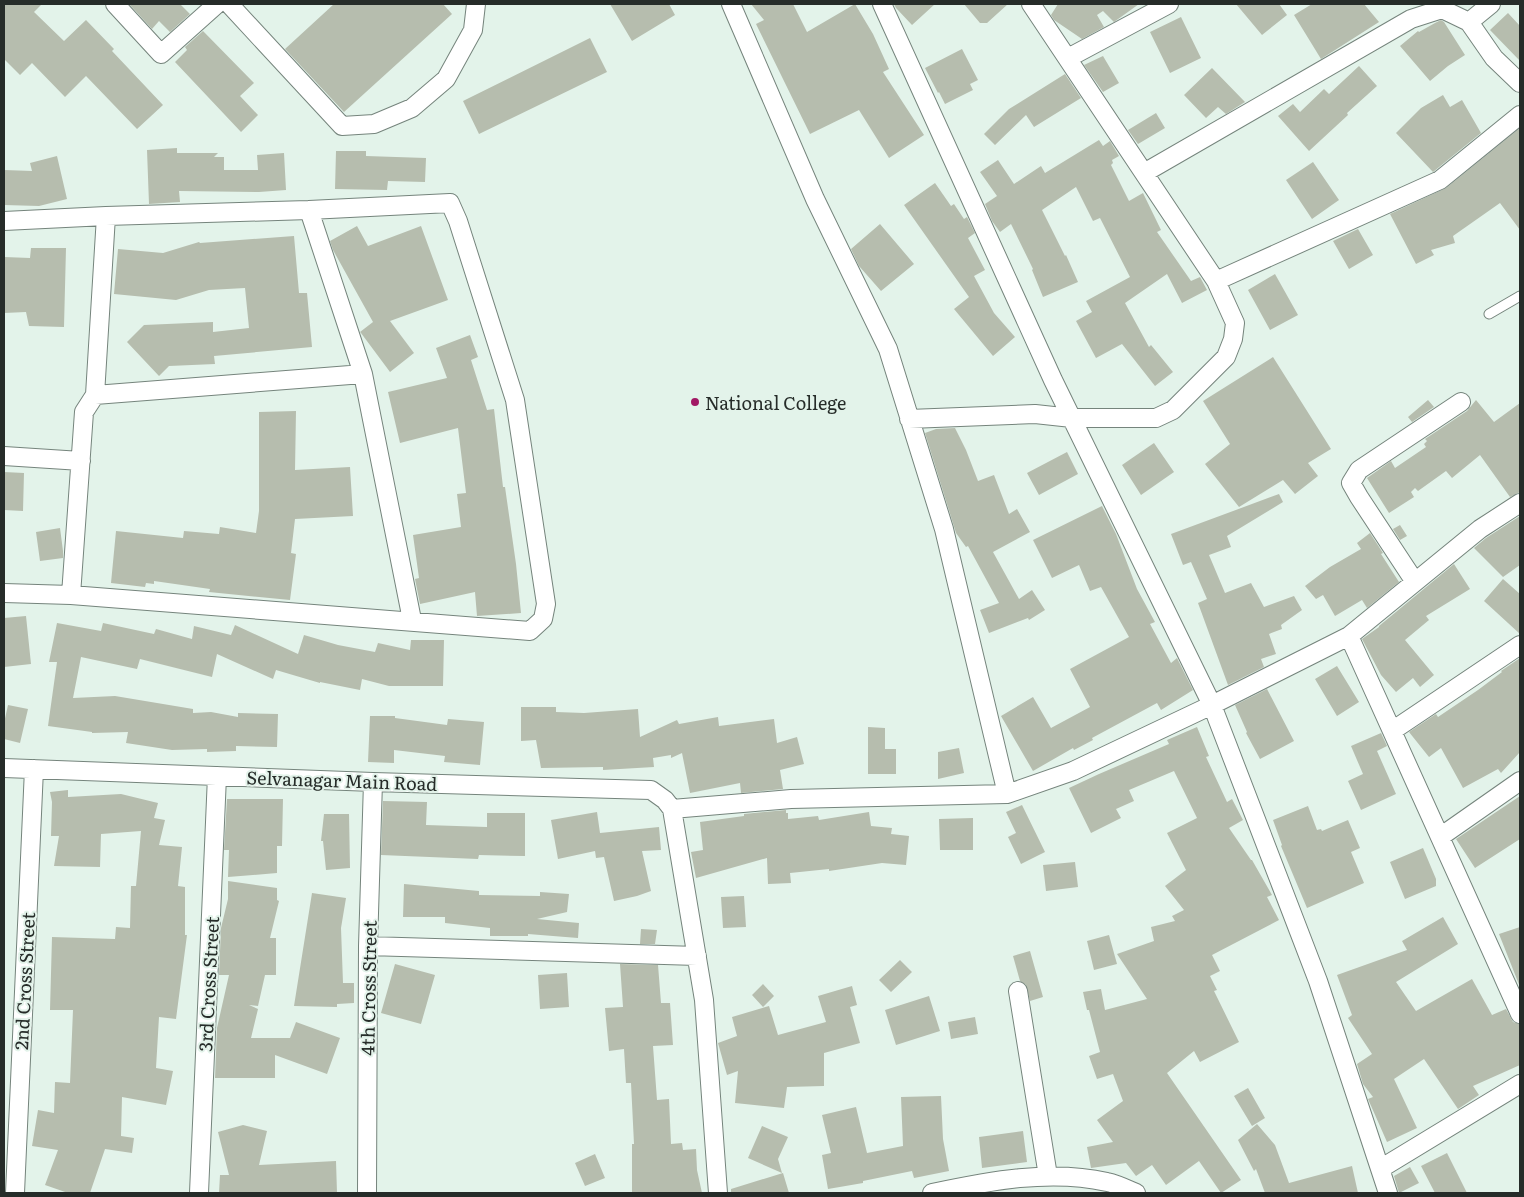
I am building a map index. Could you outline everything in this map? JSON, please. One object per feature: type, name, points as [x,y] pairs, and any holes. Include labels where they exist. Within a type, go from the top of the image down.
[{"type":"street","points":[[115,4],[161,54],[217,4]]},
{"type":"street","points":[[229,4],[342,126],[374,124],[412,108],[446,79],[473,30],[476,4]]},
{"type":"street","points":[[731,4],[815,199],[888,349],[944,529],[1007,794]]},
{"type":"street","points":[[882,4],[1053,380],[1212,705],[1318,981],[1388,1193]]},
{"type":"street","points":[[910,419],[1035,414],[1072,418],[1156,418],[1173,410],[1226,357],[1234,339],[1235,323],[1216,281],[1031,4]]},
{"type":"street","points":[[1068,58],[1169,4]]},
{"type":"street","points":[[1469,22],[1491,4]]},
{"type":"street","points":[[1144,173],[1412,19],[1442,9],[1469,22],[1494,58],[1520,83]]},
{"type":"street","points":[[1216,281],[1440,180],[1520,115]]},
{"type":"street","points":[[4,221],[450,204],[458,221],[515,400],[546,604],[543,619],[530,631],[412,620],[71,595],[4,593]]},
{"type":"street","points":[[309,210],[363,374],[412,620]]},
{"type":"street","points":[[71,595],[84,412],[95,395],[106,216]]},
{"type":"street","points":[[95,395],[363,374]]},
{"type":"street","points":[[1415,582],[1351,483],[1359,470],[1461,402]]},
{"type":"street","points":[[4,456],[81,461]]},
{"type":"street","points":[[718,1193],[704,1000],[672,809],[791,799],[1007,794],[1073,771],[1212,705],[1349,636],[1480,529],[1520,503]]},
{"type":"street","points":[[1349,636],[1520,1014]]},
{"type":"street","points":[[1392,731],[1520,645]]},
{"type":"street","name":"Selvanagar Main Road","points":[[4,768],[651,790],[665,800],[672,809]]},
{"type":"street","name":"2nd Cross Street","points":[[15,1193],[34,769]]},
{"type":"street","name":"3rd Cross Street","points":[[199,1193],[217,776]]},
{"type":"street","name":"4th Cross Street","points":[[367,1193],[368,946],[372,782]]},
{"type":"street","points":[[1440,837],[1520,782]]},
{"type":"street","points":[[368,946],[697,956]]},
{"type":"street","points":[[1018,991],[1048,1176]]},
{"type":"street","points":[[1380,1169],[1520,1084]]},
{"type":"street","points":[[932,1193],[977,1184],[1048,1176],[1086,1178],[1110,1182],[1136,1193]]},
{"type":"lane","points":[[1489,314],[1520,296]]},
{"type":"building","points":[[4,4],[42,4],[34,12],[64,41],[86,20],[114,49],[112,51],[163,105],[137,129],[86,76],[65,97],[32,63],[20,75],[4,59]]},
{"type":"building","points":[[129,4],[180,4],[190,14],[170,32],[159,21],[152,29]]},
{"type":"building","points":[[334,4],[443,4],[452,14],[344,112],[285,49]]},
{"type":"building","points":[[610,4],[669,4],[675,15],[632,41]]},
{"type":"building","points":[[751,4],[793,4],[807,32],[855,4],[873,34],[889,69],[883,72],[924,135],[889,158],[859,110],[810,134],[756,24],[764,20]]},
{"type":"building","points":[[894,4],[935,4],[912,25]]},
{"type":"building","points":[[964,4],[1008,4],[987,23],[980,23]]},
{"type":"building","points":[[1058,4],[1139,4],[1114,22],[1103,11],[1097,15],[1104,27],[1082,39],[1054,20],[1051,15]]},
{"type":"building","points":[[1236,4],[1279,4],[1287,15],[1262,35]]},
{"type":"building","points":[[1312,4],[1364,4],[1379,22],[1321,59],[1294,15]]},
{"type":"building","points":[[1508,13],[1520,26],[1520,61],[1490,30]]},
{"type":"building","points":[[1181,17],[1201,58],[1170,73],[1150,32]]},
{"type":"building","points":[[1441,20],[1465,55],[1430,81],[1400,46],[1418,31]]},
{"type":"building","points":[[203,31],[254,83],[240,96],[258,115],[241,132],[175,62],[187,50],[185,47]]},
{"type":"building","points":[[590,38],[607,72],[479,134],[463,101]]},
{"type":"building","points":[[962,49],[978,80],[970,84],[973,90],[945,104],[925,68]]},
{"type":"building","points":[[1103,56],[1119,83],[1103,92],[1084,65]]},
{"type":"building","points":[[1359,66],[1377,86],[1309,151],[1278,116],[1293,104],[1300,112],[1324,89],[1329,94]]},
{"type":"building","points":[[1212,68],[1245,102],[1226,114],[1218,107],[1206,118],[1184,95]]},
{"type":"building","points":[[1065,74],[1081,98],[1034,127],[1026,115],[995,145],[984,134],[1009,109]]},
{"type":"building","points":[[1443,95],[1450,107],[1462,100],[1481,133],[1433,172],[1396,133],[1421,108]]},
{"type":"building","points":[[1156,113],[1165,128],[1138,144],[1128,130]]},
{"type":"building","points":[[1520,128],[1520,230],[1500,203],[1453,236],[1455,243],[1431,250],[1434,255],[1416,264],[1390,214],[1446,188]]},
{"type":"building","points":[[1099,140],[1103,146],[1110,141],[1119,156],[1112,160],[1113,163],[1111,165],[1129,201],[1143,193],[1161,230],[1157,232],[1191,281],[1200,277],[1207,290],[1182,303],[1167,274],[1125,303],[1149,347],[1151,345],[1173,372],[1155,386],[1122,344],[1096,358],[1076,321],[1092,312],[1086,301],[1130,277],[1100,218],[1093,221],[1076,187],[1042,210],[1078,282],[1043,297],[1033,269],[1011,224],[1000,232],[992,221],[985,204],[997,196],[980,172],[998,160],[1014,184],[1041,166],[1045,173]]},
{"type":"building","points":[[177,148],[177,153],[218,153],[214,157],[224,157],[224,170],[258,170],[257,155],[284,153],[286,190],[259,192],[179,191],[180,202],[149,204],[147,150]]},
{"type":"building","points":[[336,151],[366,151],[366,156],[426,158],[425,182],[388,181],[387,190],[335,189]]},
{"type":"building","points":[[57,156],[67,199],[39,206],[4,205],[4,170],[32,171],[30,163]]},
{"type":"building","points":[[1313,162],[1339,200],[1312,219],[1286,180]]},
{"type":"building","points":[[935,183],[951,206],[954,204],[964,219],[967,217],[975,233],[968,238],[985,270],[974,276],[994,313],[1015,337],[993,356],[954,309],[969,297],[904,205]]},
{"type":"building","points":[[880,224],[914,264],[881,291],[859,266],[851,249]]},
{"type":"building","points":[[357,226],[368,246],[421,226],[448,300],[390,321],[414,353],[390,372],[360,332],[373,322],[333,250],[330,241]]},
{"type":"building","points":[[1358,229],[1373,255],[1349,269],[1333,241]]},
{"type":"building","points":[[294,236],[299,293],[307,293],[312,347],[214,356],[215,364],[169,366],[159,376],[127,342],[144,325],[213,322],[213,332],[249,328],[245,288],[209,290],[176,300],[114,294],[118,249],[163,253],[199,242]]},
{"type":"building","points":[[31,248],[66,248],[64,327],[29,326],[26,312],[4,313],[4,257],[30,258]]},
{"type":"building","points":[[1275,274],[1298,315],[1270,330],[1248,290]]},
{"type":"building","points":[[470,335],[478,357],[471,360],[487,410],[494,409],[521,613],[477,616],[475,592],[420,604],[415,579],[419,578],[413,535],[461,527],[457,494],[466,493],[458,428],[400,443],[388,392],[447,378],[436,348]]},
{"type":"building","points":[[1273,357],[1331,449],[1308,463],[1318,476],[1295,494],[1283,480],[1239,507],[1205,464],[1230,444],[1203,401]]},
{"type":"building","points":[[1428,400],[1434,407],[1412,422],[1408,417]]},
{"type":"building","points":[[1476,400],[1494,422],[1520,403],[1520,492],[1510,497],[1480,455],[1452,478],[1446,471],[1418,491],[1415,488],[1411,492],[1414,497],[1389,513],[1367,478],[1391,461],[1395,468],[1426,447],[1424,444],[1427,441],[1425,439],[1467,411]]},
{"type":"building","points":[[296,411],[295,470],[350,467],[353,516],[295,519],[291,553],[296,554],[290,600],[209,592],[210,589],[154,581],[154,584],[146,583],[145,587],[111,583],[116,531],[183,538],[184,531],[219,534],[220,527],[256,533],[259,511],[259,412]]},
{"type":"building","points":[[955,428],[978,481],[994,475],[1009,514],[1017,509],[1030,532],[993,552],[1019,599],[1032,590],[1045,610],[1029,620],[1028,618],[989,633],[980,610],[999,603],[968,546],[966,547],[956,533],[925,433],[936,429]]},
{"type":"building","points":[[1154,443],[1174,472],[1141,495],[1122,465]]},
{"type":"building","points":[[1067,452],[1078,474],[1039,495],[1027,473]]},
{"type":"building","points":[[4,472],[24,473],[23,511],[4,510]]},
{"type":"building","points":[[1279,494],[1283,502],[1227,536],[1231,547],[1209,555],[1225,593],[1251,583],[1264,607],[1294,596],[1302,610],[1281,625],[1282,629],[1269,634],[1276,654],[1261,659],[1264,667],[1228,685],[1198,603],[1207,599],[1191,562],[1183,565],[1171,534]]},
{"type":"building","points":[[1102,506],[1116,534],[1137,589],[1155,622],[1150,624],[1171,663],[1177,658],[1193,690],[1161,710],[1157,703],[1092,738],[1093,740],[1074,750],[1073,748],[1033,771],[1001,716],[1033,697],[1051,728],[1090,707],[1070,669],[1129,637],[1101,587],[1090,591],[1079,565],[1052,578],[1033,540]]},
{"type":"building","points":[[1520,516],[1520,565],[1503,577],[1474,548]]},
{"type":"building","points":[[1400,525],[1407,536],[1400,540],[1393,529]]},
{"type":"building","points":[[60,528],[63,558],[40,561],[36,532]]},
{"type":"building","points":[[1370,533],[1399,582],[1367,608],[1362,600],[1335,616],[1323,595],[1316,599],[1305,586],[1330,567],[1361,549],[1357,543]]},
{"type":"building","points":[[1454,564],[1470,589],[1426,616],[1429,620],[1405,640],[1434,675],[1420,687],[1413,678],[1396,692],[1381,675],[1362,639]]},
{"type":"building","points":[[1503,579],[1520,594],[1520,634],[1484,601]]},
{"type":"building","points":[[26,616],[31,664],[4,667],[4,618]]},
{"type":"building","points":[[57,623],[101,631],[103,623],[154,634],[156,629],[192,639],[194,626],[231,635],[235,625],[298,654],[304,635],[338,645],[375,652],[378,643],[410,650],[411,640],[444,640],[443,686],[389,686],[362,679],[360,690],[320,683],[276,670],[273,679],[217,654],[212,677],[140,659],[137,669],[81,657],[73,698],[115,696],[193,709],[193,713],[211,712],[238,717],[238,713],[278,714],[277,747],[236,746],[236,751],[207,752],[207,749],[172,750],[126,743],[128,732],[92,733],[48,726],[57,662],[49,662]]},
{"type":"building","points":[[1520,658],[1520,752],[1501,773],[1498,769],[1463,788],[1441,748],[1429,757],[1409,732],[1436,714],[1438,717]]},
{"type":"building","points":[[1337,666],[1359,702],[1337,716],[1315,679]]},
{"type":"building","points":[[1267,689],[1294,741],[1260,759],[1246,733],[1235,705]]},
{"type":"building","points":[[8,705],[28,709],[20,743],[4,739],[4,723]]},
{"type":"building","points":[[521,707],[556,707],[556,712],[584,713],[638,709],[640,737],[677,720],[679,724],[718,717],[719,726],[774,719],[777,743],[797,737],[804,764],[780,770],[783,789],[741,793],[740,783],[690,793],[682,753],[671,758],[671,755],[653,758],[654,767],[603,770],[603,767],[541,768],[536,740],[521,741]]},
{"type":"building","points":[[370,716],[395,716],[395,718],[447,725],[448,719],[484,722],[480,765],[444,762],[445,756],[394,750],[394,763],[368,762]]},
{"type":"building","points":[[868,727],[885,728],[885,749],[896,749],[896,774],[868,774]]},
{"type":"building","points":[[1197,727],[1209,756],[1206,757],[1227,802],[1232,799],[1243,820],[1229,828],[1252,860],[1272,895],[1267,897],[1279,920],[1212,955],[1220,971],[1210,976],[1217,990],[1214,991],[1239,1042],[1200,1062],[1194,1051],[1167,1073],[1241,1180],[1221,1193],[1199,1161],[1166,1185],[1152,1165],[1136,1176],[1126,1163],[1091,1168],[1087,1147],[1113,1142],[1097,1120],[1123,1101],[1113,1074],[1097,1079],[1089,1056],[1100,1052],[1083,992],[1101,989],[1105,1010],[1147,999],[1117,954],[1154,941],[1151,927],[1175,921],[1172,916],[1184,910],[1165,886],[1186,870],[1167,833],[1197,818],[1174,771],[1129,790],[1134,801],[1116,809],[1121,818],[1091,833],[1069,788],[1169,744],[1167,740]]},
{"type":"building","points":[[1381,733],[1387,746],[1377,751],[1396,794],[1361,810],[1348,781],[1363,774],[1351,746]]},
{"type":"building","points":[[959,748],[964,773],[938,779],[938,752]]},
{"type":"building","points":[[68,790],[68,797],[121,794],[158,803],[154,818],[165,820],[159,845],[182,847],[178,886],[185,887],[185,935],[187,935],[176,1019],[159,1017],[156,1068],[173,1071],[166,1105],[122,1097],[121,1136],[134,1138],[132,1153],[105,1149],[90,1193],[68,1193],[45,1185],[58,1150],[32,1146],[38,1110],[54,1113],[55,1082],[70,1083],[73,1010],[50,1010],[52,937],[115,939],[116,927],[130,928],[131,886],[136,886],[141,831],[101,834],[100,867],[54,866],[59,836],[51,836],[52,802],[50,792]]},
{"type":"building","points":[[1520,796],[1520,839],[1475,868],[1456,839]]},
{"type":"building","points":[[227,799],[283,799],[282,846],[277,846],[277,873],[228,877],[229,850],[224,850]]},
{"type":"building","points":[[383,801],[427,802],[426,825],[487,827],[487,813],[525,813],[525,856],[479,855],[478,859],[381,855]]},
{"type":"building","points":[[1022,805],[1045,852],[1021,864],[1008,837],[1016,833],[1006,812]]},
{"type":"building","points":[[1308,806],[1317,830],[1321,829],[1322,831],[1348,820],[1360,848],[1351,852],[1364,883],[1307,908],[1281,846],[1273,820]]},
{"type":"building","points":[[786,810],[788,819],[818,816],[819,820],[869,812],[871,826],[892,828],[891,834],[909,836],[906,865],[882,863],[829,871],[829,869],[790,873],[791,883],[768,884],[767,858],[696,878],[691,852],[703,850],[700,822],[744,816],[744,814]]},
{"type":"building","points":[[597,812],[600,833],[659,827],[661,850],[642,851],[651,891],[614,901],[604,857],[596,858],[595,851],[558,859],[551,820]]},
{"type":"building","points":[[324,814],[349,814],[350,868],[326,870],[323,841],[321,841]]},
{"type":"building","points":[[973,818],[973,850],[940,850],[939,819]]},
{"type":"building","points":[[1423,848],[1436,879],[1436,886],[1405,899],[1390,862]]},
{"type":"building","points":[[1075,862],[1078,887],[1046,891],[1043,865]]},
{"type":"building","points":[[228,881],[277,888],[277,900],[279,901],[270,938],[276,938],[276,975],[265,975],[258,1006],[249,1005],[258,1009],[251,1038],[290,1038],[296,1022],[340,1038],[327,1074],[275,1055],[275,1078],[215,1078],[217,1028],[229,975],[219,975],[221,928],[228,899]]},
{"type":"building","points":[[404,884],[479,891],[479,895],[540,896],[540,892],[569,894],[567,912],[537,919],[579,923],[578,938],[528,934],[528,936],[490,936],[490,928],[445,923],[445,917],[403,917]]},
{"type":"building","points":[[312,893],[346,898],[341,928],[343,983],[354,983],[354,1003],[337,1004],[337,1007],[294,1006]]},
{"type":"building","points":[[744,896],[746,927],[723,928],[721,897]]},
{"type":"building","points":[[1443,917],[1458,944],[1396,982],[1416,1011],[1472,979],[1492,1015],[1506,1009],[1513,1022],[1520,1024],[1520,1065],[1473,1086],[1479,1095],[1458,1109],[1424,1059],[1394,1079],[1417,1128],[1387,1142],[1368,1099],[1373,1097],[1363,1084],[1357,1064],[1372,1054],[1348,1018],[1352,1015],[1337,975],[1407,950],[1402,941]]},
{"type":"building","points":[[1520,927],[1520,987],[1499,934]]},
{"type":"building","points":[[641,929],[657,930],[655,944],[640,944]]},
{"type":"building","points":[[1109,935],[1117,964],[1094,970],[1087,941]]},
{"type":"building","points":[[1030,951],[1043,997],[1030,1001],[1026,985],[1020,981],[1013,956]]},
{"type":"building","points":[[900,960],[912,972],[891,992],[879,980]]},
{"type":"building","points":[[395,964],[435,975],[421,1024],[381,1013]]},
{"type":"building","points":[[620,964],[658,965],[661,1003],[670,1003],[673,1045],[653,1046],[657,1100],[669,1099],[671,1144],[682,1143],[683,1150],[696,1149],[697,1170],[702,1193],[632,1193],[632,1144],[634,1144],[631,1083],[626,1083],[624,1049],[609,1051],[605,1008],[623,1007]]},
{"type":"building","points":[[567,973],[569,1007],[540,1009],[538,975]]},
{"type":"building","points":[[763,984],[774,996],[763,1007],[752,995]]},
{"type":"building","points":[[852,986],[857,1005],[850,1007],[860,1043],[824,1053],[824,1086],[787,1087],[784,1108],[735,1103],[738,1071],[727,1075],[718,1043],[737,1036],[732,1017],[769,1006],[778,1035],[826,1022],[818,996]]},
{"type":"building","points":[[929,996],[940,1031],[896,1045],[885,1010]]},
{"type":"building","points":[[975,1017],[978,1034],[951,1039],[948,1022]]},
{"type":"building","points":[[1248,1088],[1265,1118],[1252,1126],[1234,1096]]},
{"type":"building","points":[[941,1096],[943,1139],[949,1171],[914,1178],[912,1171],[828,1189],[822,1155],[831,1153],[822,1115],[856,1107],[867,1153],[903,1146],[901,1097]]},
{"type":"building","points":[[1257,1124],[1275,1145],[1289,1183],[1352,1166],[1358,1193],[1265,1193],[1256,1169],[1254,1171],[1238,1140]]},
{"type":"building","points":[[243,1125],[267,1131],[259,1165],[336,1161],[337,1193],[219,1193],[220,1175],[229,1175],[218,1132]]},
{"type":"building","points":[[762,1126],[788,1137],[778,1159],[782,1173],[748,1158]]},
{"type":"building","points":[[1023,1131],[1027,1162],[982,1168],[979,1137]]},
{"type":"building","points":[[1447,1153],[1467,1193],[1435,1193],[1421,1166]]},
{"type":"building","points":[[595,1154],[605,1178],[585,1186],[575,1163]]},
{"type":"building","points":[[1410,1167],[1419,1183],[1399,1193],[1394,1176]]},
{"type":"building","points":[[783,1173],[789,1193],[731,1193],[731,1189]]},
{"type":"place","name":"National College","points":[[695,402]]}]
